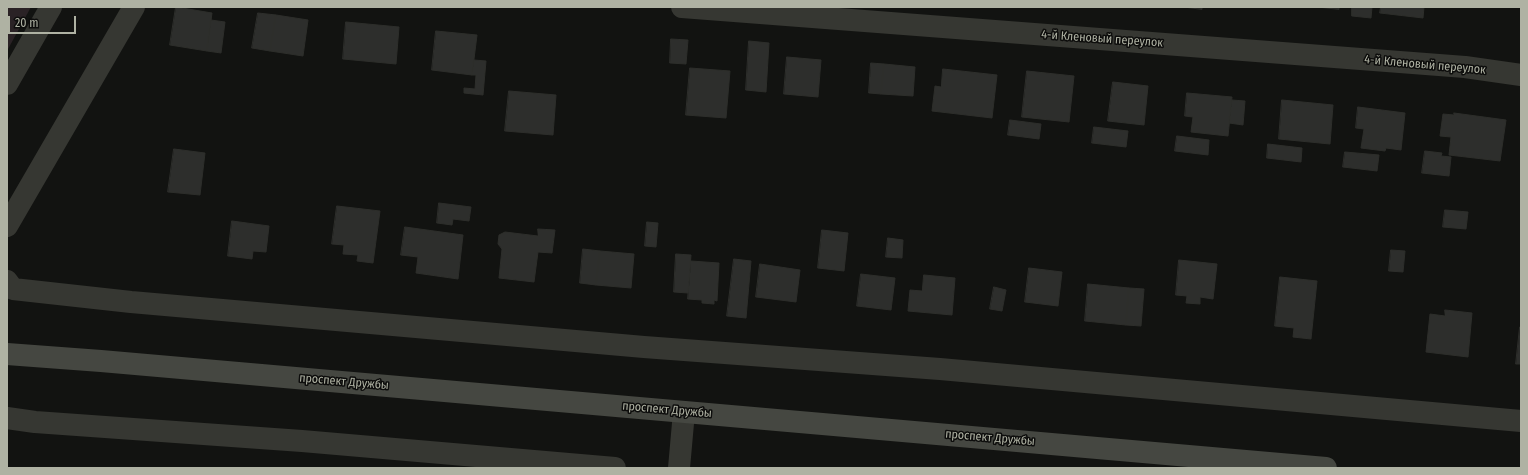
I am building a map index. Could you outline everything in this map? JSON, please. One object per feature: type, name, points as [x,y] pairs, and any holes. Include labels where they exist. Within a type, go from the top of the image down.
[{"type":"main road","name":"проспект Дружбы","points":[[7,354],[1326,468]]},
{"type":"street","points":[[7,84],[51,7]]},
{"type":"street","points":[[7,226],[134,7]]},
{"type":"street","name":"4-й Кленовый переулок","points":[[682,7],[1457,67],[1521,75]]},
{"type":"street","points":[[7,281],[13,289],[131,302],[644,347],[940,369],[1521,420]]},
{"type":"street","points":[[679,468],[684,412]]},
{"type":"street","points":[[7,418],[35,422],[302,441],[615,468]]},
{"type":"shaded area","points":[[7,7],[31,7],[7,51]]},
{"type":"building","points":[[176,7],[212,13],[207,51],[170,45]]},
{"type":"building","points":[[1184,7],[1202,7],[1202,9]]},
{"type":"building","points":[[1318,7],[1339,7],[1339,9]]},
{"type":"building","points":[[1352,7],[1372,7],[1371,18],[1352,16]]},
{"type":"building","points":[[1381,7],[1424,7],[1423,18],[1380,13]]},
{"type":"building","points":[[258,13],[276,15],[270,51],[252,48]]},
{"type":"building","points":[[276,15],[308,20],[303,56],[270,51]]},
{"type":"building","points":[[211,20],[225,22],[221,53],[207,51]]},
{"type":"building","points":[[346,22],[399,27],[396,64],[343,59]]},
{"type":"building","points":[[436,31],[477,35],[472,75],[432,70]]},
{"type":"building","points":[[671,39],[688,40],[686,64],[670,63]]},
{"type":"building","points":[[749,41],[769,43],[766,92],[746,90]]},
{"type":"building","points":[[787,57],[821,60],[818,97],[784,94]]},
{"type":"building","points":[[474,60],[486,61],[483,95],[464,93],[464,88],[475,89],[476,75],[472,75]]},
{"type":"building","points":[[871,63],[884,64],[881,94],[869,93]]},
{"type":"building","points":[[884,64],[915,67],[913,96],[881,94]]},
{"type":"building","points":[[690,68],[730,71],[726,118],[686,115]]},
{"type":"building","points":[[943,69],[997,75],[992,118],[932,111],[935,86],[941,87]]},
{"type":"building","points":[[1027,71],[1074,76],[1069,122],[1022,117]]},
{"type":"building","points":[[1113,82],[1148,86],[1144,125],[1108,121]]},
{"type":"building","points":[[509,91],[556,95],[553,135],[505,131]]},
{"type":"building","points":[[1187,93],[1232,97],[1228,136],[1191,132],[1193,117],[1185,116]]},
{"type":"building","points":[[1232,100],[1245,101],[1243,125],[1229,123]]},
{"type":"building","points":[[1282,100],[1333,105],[1330,144],[1279,139]]},
{"type":"building","points":[[1358,107],[1405,113],[1401,150],[1386,148],[1385,151],[1361,148],[1364,129],[1356,128]]},
{"type":"building","points":[[1454,113],[1506,120],[1500,161],[1449,155],[1451,137],[1440,136],[1443,114],[1454,115]]},
{"type":"building","points":[[1010,120],[1041,124],[1039,139],[1008,135]]},
{"type":"building","points":[[1094,127],[1128,131],[1126,147],[1092,143]]},
{"type":"building","points":[[1177,136],[1209,140],[1208,155],[1175,151]]},
{"type":"building","points":[[1268,144],[1302,148],[1301,162],[1267,158]]},
{"type":"building","points":[[174,149],[205,153],[200,195],[168,192]]},
{"type":"building","points":[[1425,151],[1442,153],[1441,156],[1451,157],[1449,176],[1422,173]]},
{"type":"building","points":[[1345,152],[1379,155],[1377,171],[1343,167]]},
{"type":"building","points":[[439,203],[471,207],[469,221],[453,219],[452,225],[437,223]]},
{"type":"building","points":[[337,206],[380,211],[373,263],[357,261],[358,255],[343,254],[344,245],[332,244]]},
{"type":"building","points":[[1445,210],[1468,212],[1466,229],[1443,227]]},
{"type":"building","points":[[232,221],[269,226],[266,252],[253,251],[252,259],[228,256]]},
{"type":"building","points":[[647,222],[658,223],[656,247],[645,246]]},
{"type":"building","points":[[405,227],[463,235],[458,279],[416,273],[418,257],[401,255]]},
{"type":"building","points":[[538,229],[555,230],[552,253],[538,252],[534,282],[499,278],[502,249],[498,244],[499,235],[505,232],[538,236]]},
{"type":"building","points":[[822,230],[848,233],[844,271],[818,268]]},
{"type":"building","points":[[888,238],[903,240],[902,258],[886,257]]},
{"type":"building","points":[[583,249],[600,251],[596,285],[580,283]]},
{"type":"building","points":[[1391,250],[1405,251],[1403,272],[1389,271]]},
{"type":"building","points":[[600,251],[634,254],[631,288],[596,285]]},
{"type":"building","points":[[676,254],[691,255],[688,293],[674,292]]},
{"type":"building","points":[[734,259],[751,261],[746,318],[727,316]]},
{"type":"building","points":[[1179,260],[1217,264],[1213,299],[1200,297],[1200,304],[1186,303],[1187,296],[1176,295]]},
{"type":"building","points":[[691,261],[719,263],[717,301],[714,300],[714,304],[702,303],[702,300],[688,299]]},
{"type":"building","points":[[760,264],[800,270],[796,302],[756,297]]},
{"type":"building","points":[[1029,268],[1062,272],[1058,306],[1025,302]]},
{"type":"building","points":[[861,274],[895,278],[891,310],[857,306]]},
{"type":"building","points":[[924,275],[955,278],[952,315],[908,311],[910,290],[922,291]]},
{"type":"building","points":[[1280,277],[1317,281],[1311,339],[1293,337],[1294,328],[1275,326]]},
{"type":"building","points":[[1088,284],[1129,288],[1126,325],[1085,321]]},
{"type":"building","points":[[994,287],[1006,290],[1002,311],[990,309]]},
{"type":"building","points":[[1129,288],[1144,289],[1141,326],[1126,325]]},
{"type":"building","points":[[1445,310],[1472,313],[1468,357],[1426,352],[1430,314],[1445,316]]},
{"type":"building","points":[[1520,327],[1521,364],[1516,364]]}]
